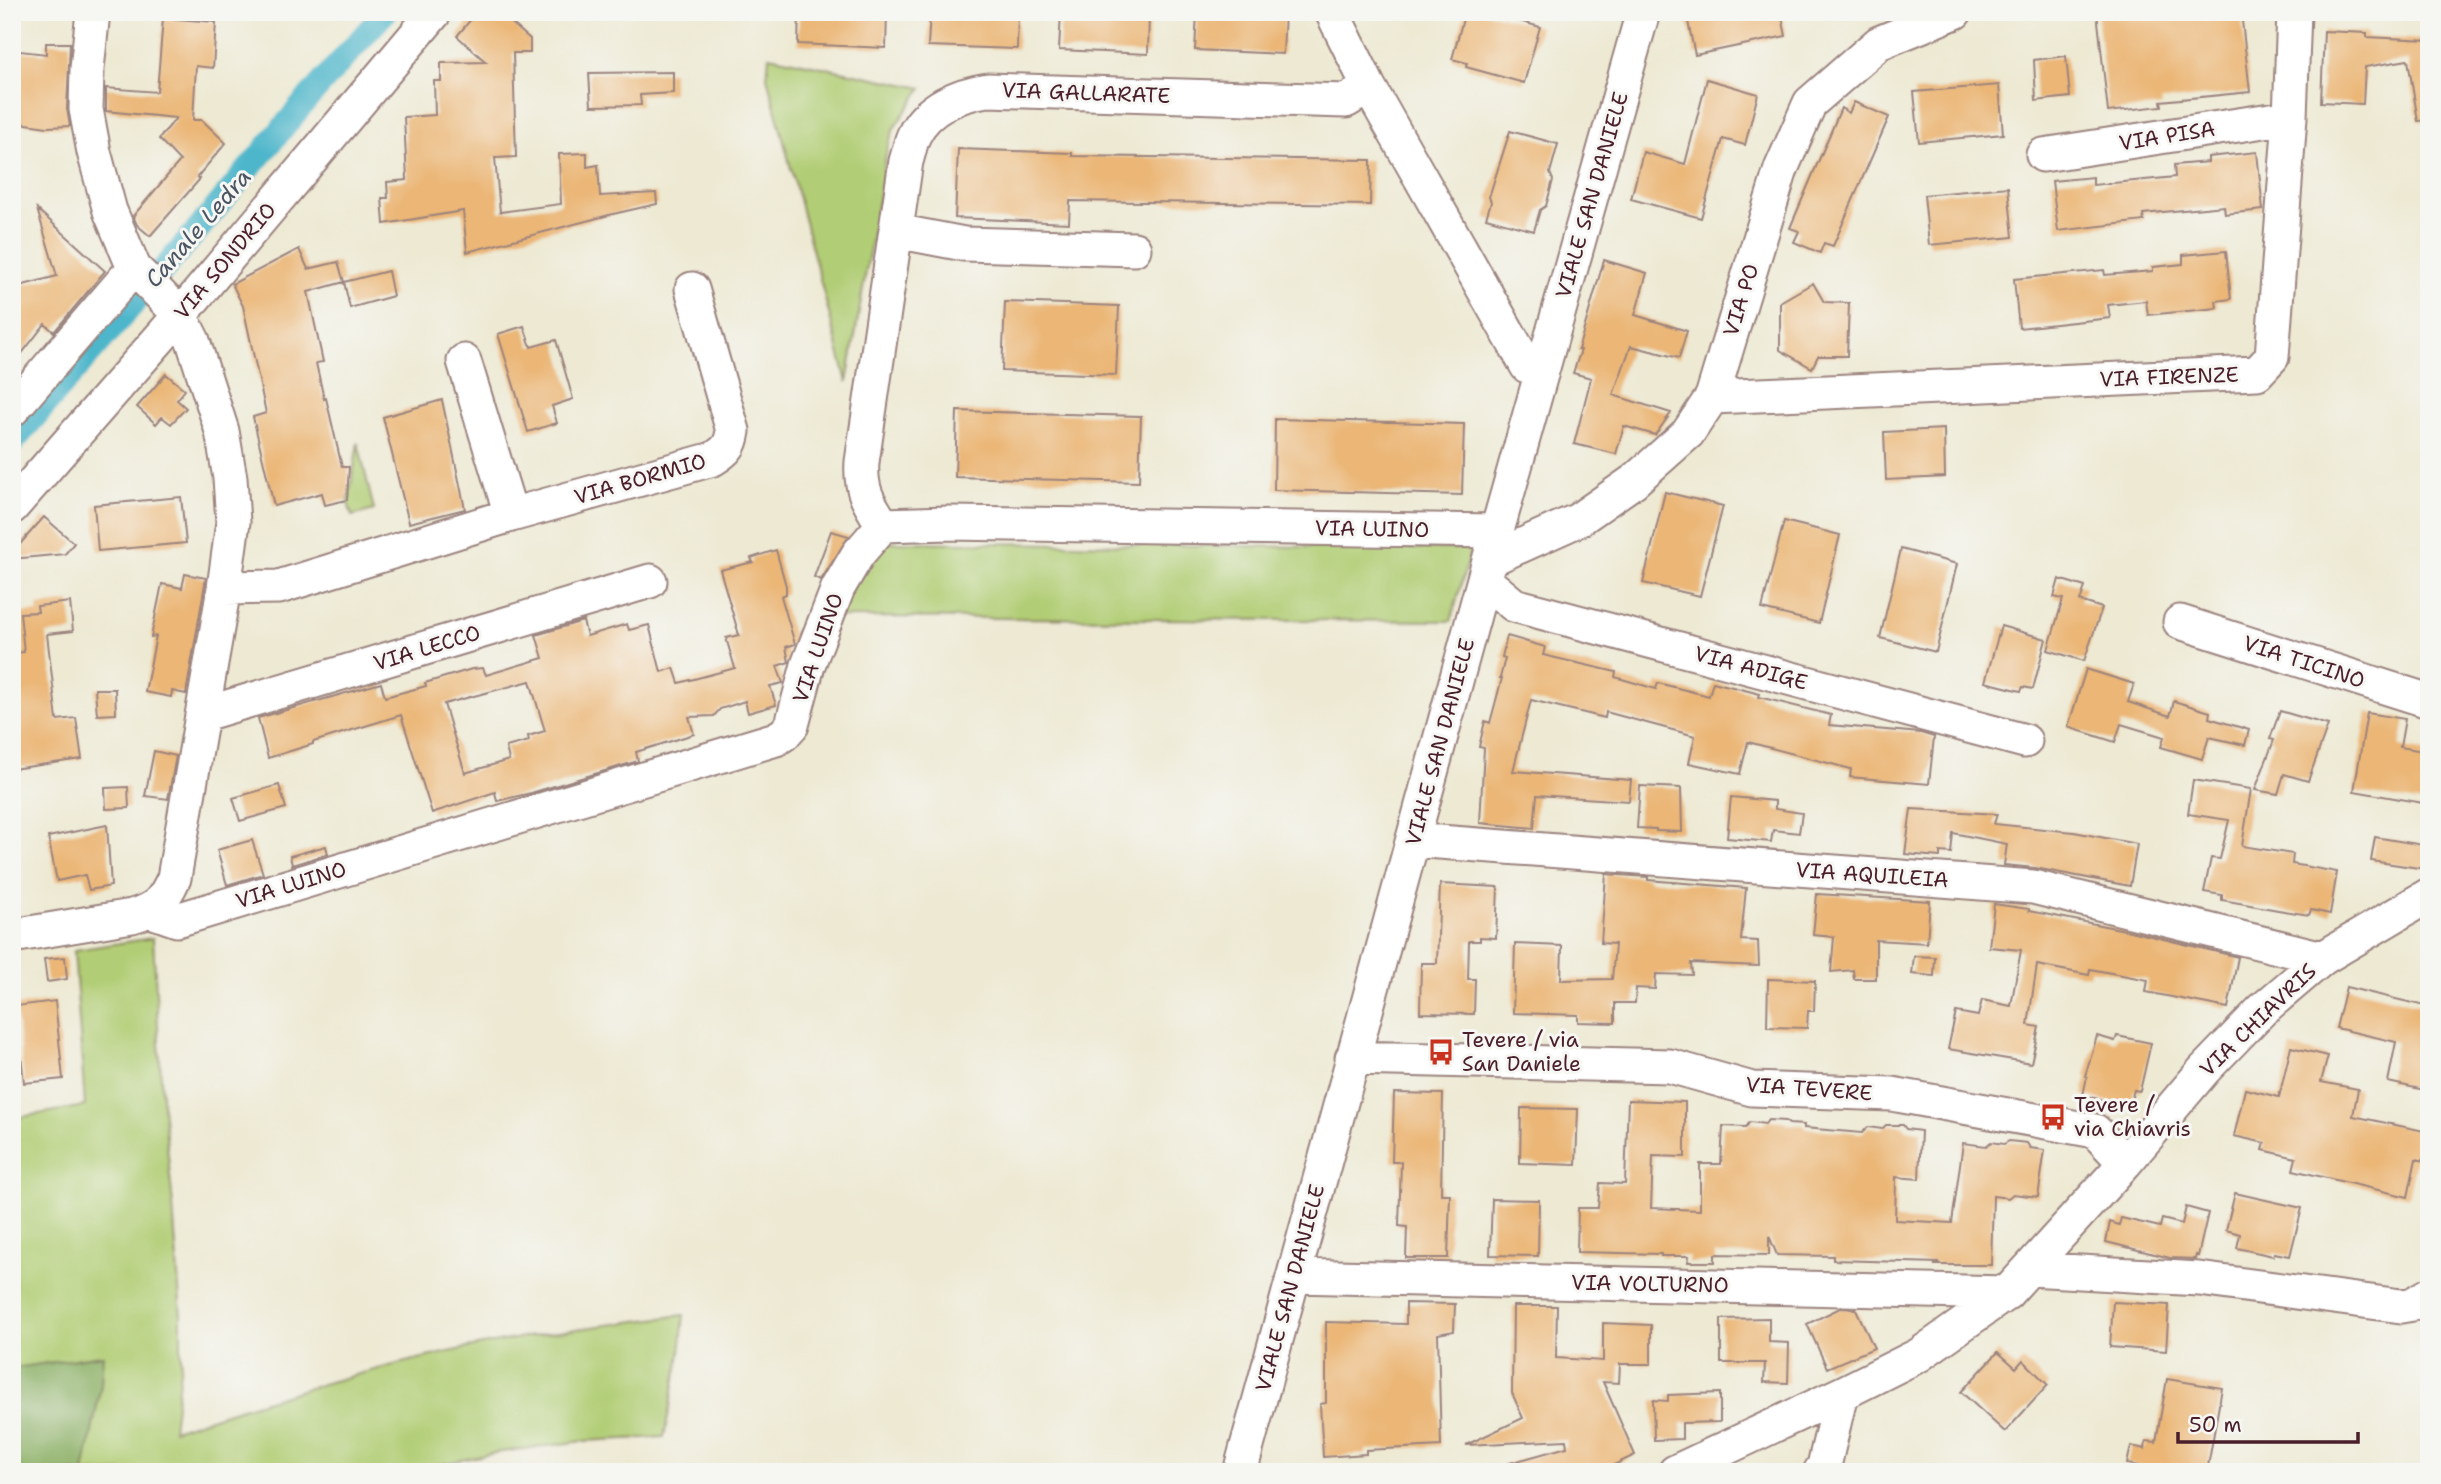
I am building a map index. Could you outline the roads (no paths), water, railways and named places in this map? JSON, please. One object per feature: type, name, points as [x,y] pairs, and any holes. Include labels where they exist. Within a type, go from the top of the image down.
[{"type":"street","points":[[12,936],[151,911],[165,897],[174,878],[204,714],[233,522],[230,478],[222,431],[193,341],[175,310],[137,270],[110,211],[86,109],[93,12]]},
{"type":"street","name":"VIA SONDRIO","points":[[12,507],[175,310],[435,12]]},
{"type":"street","points":[[1332,12],[1369,87],[1527,366],[1542,372]]},
{"type":"street","name":"VIALE SAN DANIELE","points":[[1240,1472],[1490,557],[1643,12]]},
{"type":"street","name":"VIA PO","points":[[1490,557],[1578,520],[1634,481],[1688,433],[1712,397],[1781,169],[1810,103],[1879,43],[1955,12]]},
{"type":"street","name":"VIA FIRENZE","points":[[1712,397],[2257,373],[2272,357],[2290,117],[2294,12]]},
{"type":"street","name":"VIA GALLARATE","points":[[883,525],[865,496],[861,479],[862,462],[906,161],[915,133],[930,116],[946,103],[965,94],[988,90],[1346,100],[1369,87]]},
{"type":"street","name":"VIA PISA","points":[[2043,155],[2290,117]]},
{"type":"street","points":[[896,231],[964,244],[1134,249]]},
{"type":"street","points":[[12,410],[137,270]]},
{"type":"street","name":"VIA BORMIO","points":[[224,588],[279,587],[511,515],[713,459],[724,452],[732,443],[733,431],[692,289]]},
{"type":"street","points":[[464,361],[511,515]]},
{"type":"street","name":"VIA LUINO","points":[[151,911],[177,920],[776,739],[792,725],[808,665],[838,587],[858,554],[883,525],[949,523],[1490,557]]},
{"type":"street","name":"VIA ADIGE","points":[[1490,557],[1514,605],[2025,741]]},
{"type":"street","name":"VIA LECCO","points":[[204,714],[650,581]]},
{"type":"street","name":"VIA TICINO","points":[[2180,622],[2429,701]]},
{"type":"street","name":"VIA AQUILEIA","points":[[1413,839],[2033,887],[2323,958]]},
{"type":"street","name":"VIA CHIAVRIS","points":[[1675,1472],[1841,1395],[1919,1355],[2007,1293],[2229,1044],[2263,1010],[2323,958],[2429,895]]},
{"type":"street","name":"VIA TEVERE","points":[[1352,1058],[1670,1066],[1752,1089],[1892,1094],[2095,1131],[2125,1163]]},
{"type":"street","points":[[2030,1269],[2199,1279],[2415,1301]]},
{"type":"street","name":"VIA VOLTURNO","points":[[1294,1276],[2007,1293]]},
{"type":"street","points":[[1820,1472],[1824,1466],[1841,1395]]},
{"type":"waterway","name":"Canale Ledra","points":[[12,443],[385,12]]},
{"type":"place","name":"Tevere / via San Daniele","points":[[1441,1052]]},
{"type":"place","name":"Tevere / via Chiavris","points":[[2053,1117]]}]
